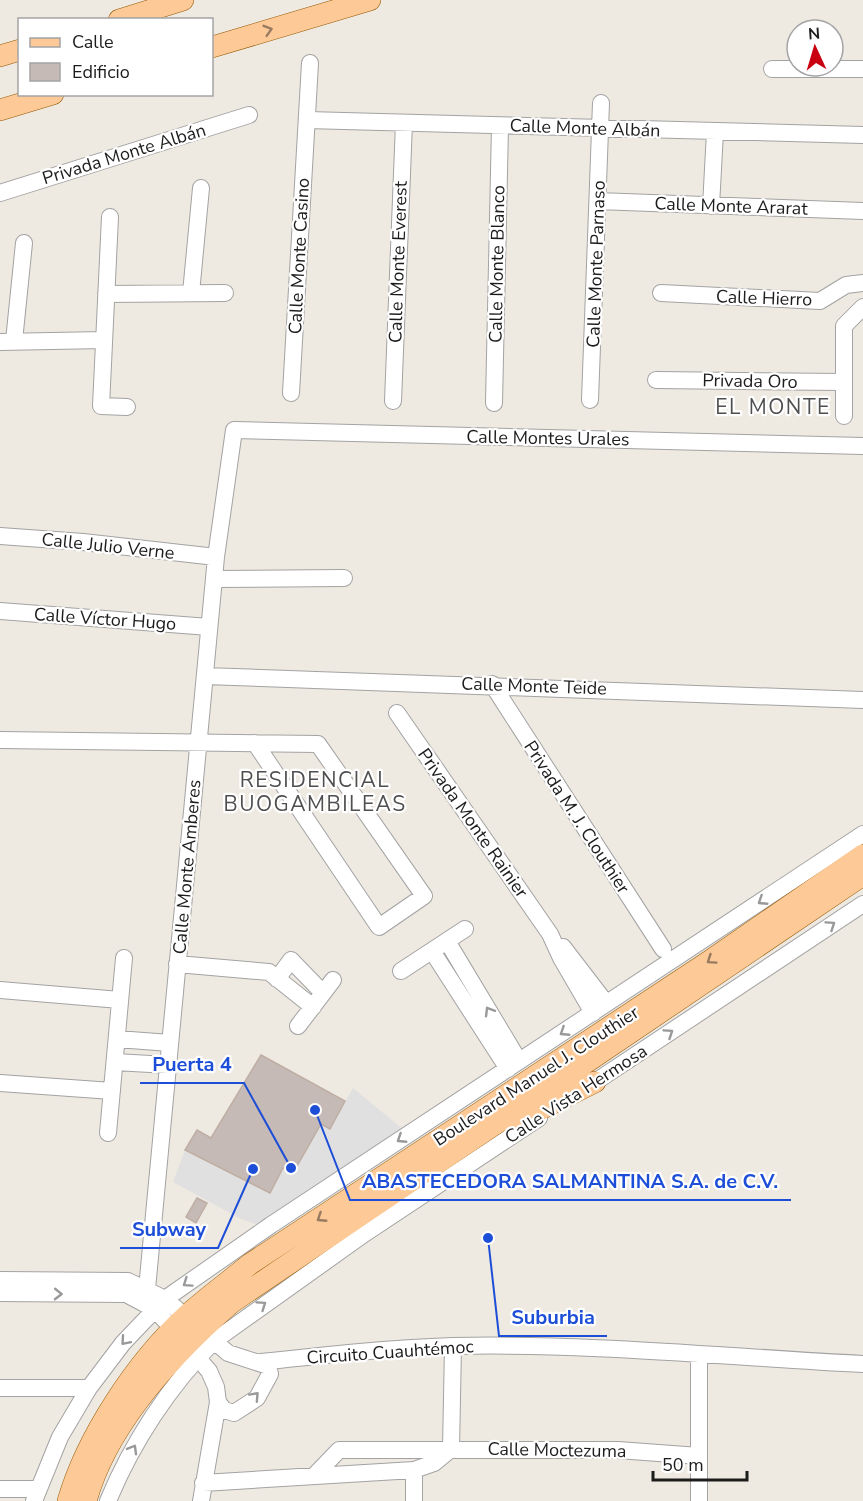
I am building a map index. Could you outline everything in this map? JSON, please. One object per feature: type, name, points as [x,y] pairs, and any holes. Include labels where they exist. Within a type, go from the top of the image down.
[{"type":"main road","points":[[124,18],[183,0]]},
{"type":"main road","points":[[213,47],[370,0]]},
{"type":"main road","points":[[0,56],[18,51]]},
{"type":"main road","points":[[0,110],[46,96]]},
{"type":"main road","name":"Boulevard Manuel J. Clouthier","points":[[86,1501],[112,1442],[143,1394],[250,1264],[708,962],[863,855]]},
{"type":"main road","name":"Boulevard Manuel J. Clouthier","points":[[68,1501],[96,1434],[129,1382],[193,1336],[261,1281],[863,875]]},
{"type":"main road","points":[[469,1140],[525,1118],[595,1082]]},
{"type":"street","name":"Calle Monte Casino","points":[[291,393],[310,63]]},
{"type":"street","points":[[772,69],[863,69]]},
{"type":"street","name":"Calle Monte Parnaso","points":[[590,400],[601,103]]},
{"type":"street","name":"Privada Monte Albán","points":[[0,193],[249,115]]},
{"type":"street","name":"Calle Monte Albán","points":[[307,120],[863,135]]},
{"type":"street","name":"Calle Monte Everest","points":[[393,401],[404,123]]},
{"type":"street","name":"Calle Monte Blanco","points":[[494,403],[500,126]]},
{"type":"street","points":[[711,206],[715,132]]},
{"type":"street","points":[[191,293],[201,188]]},
{"type":"street","name":"Calle Monte Ararat","points":[[598,201],[863,211]]},
{"type":"street","points":[[110,217],[101,406],[127,407]]},
{"type":"street","points":[[24,243],[7,342],[104,340]]},
{"type":"street","name":"Calle Hierro","points":[[661,293],[820,301],[846,285],[863,283]]},
{"type":"street","points":[[106,294],[225,293]]},
{"type":"street","points":[[844,416],[844,326],[863,307]]},
{"type":"street","name":"Privada Oro","points":[[656,380],[844,382]]},
{"type":"street","name":"Calle Montes Urales","points":[[234,430],[863,446]]},
{"type":"street","name":"Calle Monte Amberes","points":[[152,1300],[177,964],[216,557],[234,430]]},
{"type":"street","name":"Calle Julio Verne","points":[[0,536],[83,542],[216,557]]},
{"type":"street","points":[[214,579],[344,578]]},
{"type":"street","name":"Calle Víctor Hugo","points":[[0,611],[209,627]]},
{"type":"street","name":"Calle Monte Teide","points":[[205,676],[492,684],[863,700]]},
{"type":"street","name":"Privada M. J. Clouthier","points":[[492,684],[663,949]]},
{"type":"street","name":"Privada Monte Rainier","points":[[397,713],[550,933],[561,958],[599,1008]]},
{"type":"street","points":[[0,740],[198,743],[255,743],[318,744],[424,896],[379,927],[255,743]]},
{"type":"street","points":[[0,1489],[36,1495],[60,1437],[89,1388],[152,1300],[271,1225],[863,834]]},
{"type":"street","name":"Calle Vista Hermosa","points":[[108,1501],[120,1472],[193,1336],[364,1234],[863,904]]},
{"type":"street","points":[[401,971],[465,929]]},
{"type":"street","points":[[447,941],[514,1065]]},
{"type":"street","points":[[432,951],[514,1065]]},
{"type":"street","points":[[108,1133],[124,958]]},
{"type":"street","points":[[277,979],[291,960],[328,986],[298,1026]]},
{"type":"street","points":[[177,964],[269,972],[313,1007]]},
{"type":"street","points":[[0,990],[120,1000]]},
{"type":"street","points":[[117,1039],[170,1043]]},
{"type":"street","points":[[115,1062],[168,1065]]},
{"type":"street","points":[[0,1083],[112,1091]]},
{"type":"street","points":[[0,1280],[128,1281],[152,1300]]},
{"type":"street","points":[[0,1293],[126,1294],[152,1300]]},
{"type":"street","name":"Circuito Cuauhtémoc","points":[[152,1300],[193,1336],[228,1353],[261,1362],[357,1351],[453,1346],[576,1347],[863,1364]]},
{"type":"street","name":"Circuito Cuauhtémoc","points":[[193,1336],[216,1387],[218,1402],[201,1501]]},
{"type":"street","points":[[203,1483],[414,1470],[434,1463],[451,1449],[453,1346]]},
{"type":"street","points":[[699,1356],[699,1501]]},
{"type":"street","points":[[218,1402],[224,1410],[234,1413],[257,1398],[270,1374],[268,1366],[261,1362]]},
{"type":"street","points":[[0,1388],[89,1388]]},
{"type":"street","name":"Calle Moctezuma","points":[[314,1476],[339,1450],[618,1450],[699,1456]]},
{"type":"street","points":[[414,1470],[414,1501]]},
{"type":"shaded area","points":[[353,1088],[404,1130],[262,1226],[243,1220],[173,1182],[185,1150],[270,1193],[283,1168],[293,1172],[321,1124],[330,1128]]},
{"type":"building","points":[[261,1055],[345,1101],[330,1129],[321,1124],[293,1173],[283,1168],[270,1193],[185,1150],[197,1130],[211,1138]]},
{"type":"building","points":[[197,1198],[207,1203],[196,1223],[186,1217]]},
{"type":"place","name":"ABASTECEDORA SALMANTINA S.A. de C.V.","points":[[315,1110]]},
{"type":"place","name":"Puerta 4","points":[[291,1168]]},
{"type":"place","name":"Subway","points":[[253,1169]]},
{"type":"place","name":"Suburbia","points":[[488,1238]]},
{"type":"district","name":"EL MONTE","points":[[773,407]]},
{"type":"district","name":"RESIDENCIAL BUOGAMBILEAS","points":[[315,792]]}]
